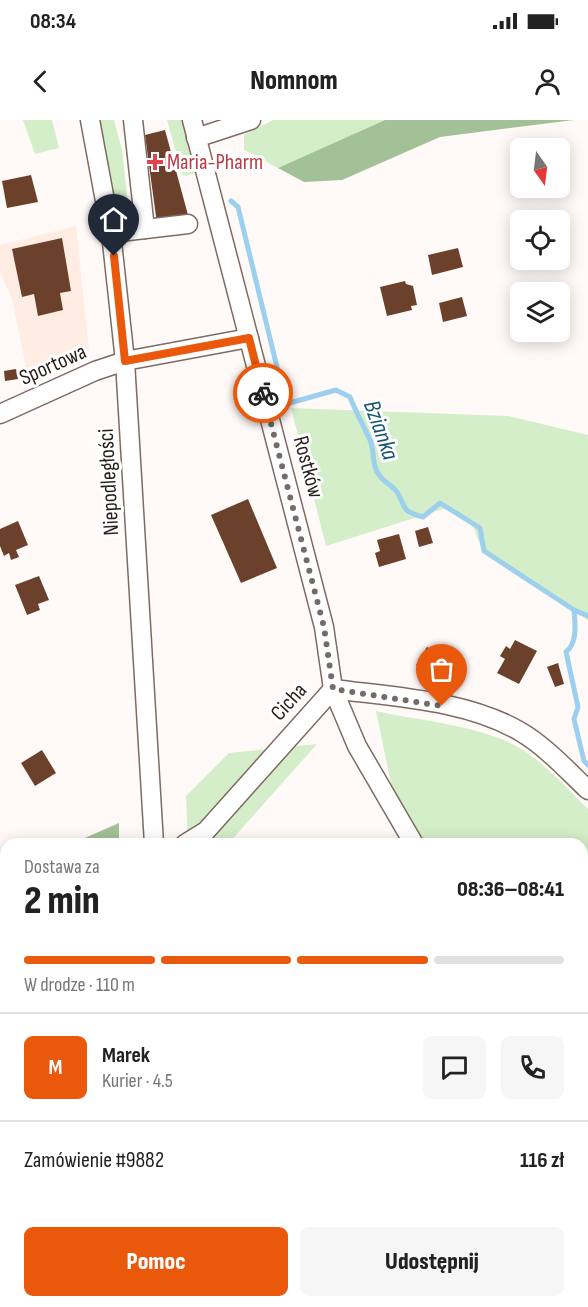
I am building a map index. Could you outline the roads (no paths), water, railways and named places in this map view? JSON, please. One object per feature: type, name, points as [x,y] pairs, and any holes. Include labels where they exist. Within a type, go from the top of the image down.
[{"type":"street","name":"Niepodległości","points":[[90,120],[111,233],[125,361],[154,838]]},
{"type":"street","points":[[133,120],[145,229]]},
{"type":"street","points":[[194,129],[251,120]]},
{"type":"street","name":"Rostków","points":[[194,129],[324,627],[333,689],[357,746],[411,838]]},
{"type":"street","points":[[111,233],[188,224]]},
{"type":"street","name":"Sportowa","points":[[0,414],[95,371],[125,361],[249,338]]},
{"type":"street","name":"Cicha","points":[[195,838],[206,831],[333,689],[438,705],[495,720],[521,732],[550,754],[588,790]]},
{"type":"waterway","name":"Bzianka","points":[[231,201],[238,207],[286,404],[336,390],[350,397],[370,440],[377,472],[397,492],[407,510],[423,517],[440,503],[480,528],[484,551],[574,610],[574,638],[566,652],[578,707],[574,719],[584,761],[588,765]]},
{"type":"waterway","points":[[574,610],[588,616]]},
{"type":"place","name":"Maria-Pharm","points":[[155,162]]}]
